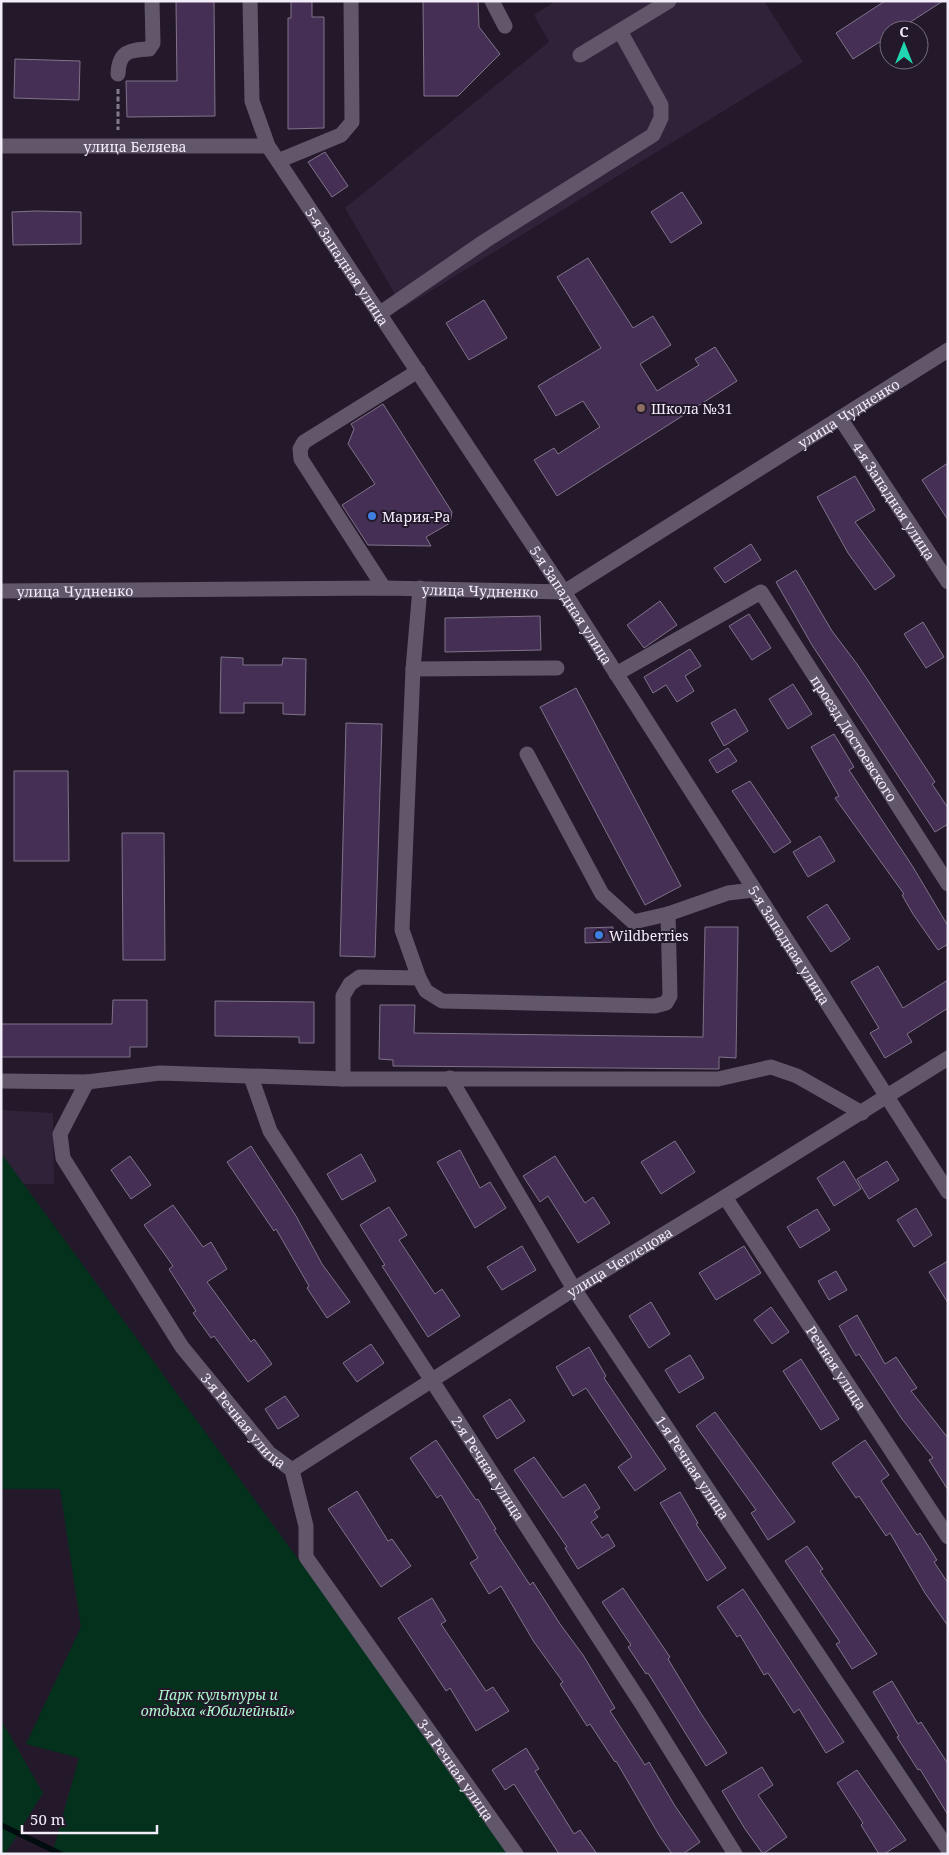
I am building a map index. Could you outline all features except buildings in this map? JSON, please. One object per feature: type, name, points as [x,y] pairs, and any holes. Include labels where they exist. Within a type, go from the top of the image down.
[{"type":"street","points":[[118,74],[118,63],[124,54],[132,50],[149,49],[153,43],[152,1]]},
{"type":"street","name":"5-я Западная улица","points":[[250,1],[252,101],[268,146],[564,592],[948,1192]]},
{"type":"street","points":[[278,162],[340,135],[352,122],[351,1]]},
{"type":"street","points":[[492,1],[505,26]]},
{"type":"street","points":[[580,55],[669,1]]},
{"type":"street","points":[[380,314],[485,241],[654,135],[661,118],[661,105],[620,30]]},
{"type":"street","name":"улица Беляева","points":[[1,146],[268,146]]},
{"type":"street","name":"улица Чудненко","points":[[1,591],[420,588],[564,592],[948,350]]},
{"type":"street","points":[[384,588],[302,459],[300,449],[304,442],[418,371]]},
{"type":"street","name":"4-я Западная улица","points":[[840,418],[948,582]]},
{"type":"street","points":[[420,588],[413,669],[402,930],[419,978],[426,991],[442,1001],[655,1006],[666,1003],[670,996],[668,914]]},
{"type":"street","name":"проезд Достоевского","points":[[616,674],[761,592],[948,884]]},
{"type":"street","points":[[413,669],[557,668]]},
{"type":"street","points":[[528,754],[602,894],[634,922],[668,914],[728,893],[753,890]]},
{"type":"street","points":[[342,1079],[344,996],[350,984],[360,977],[419,978]]},
{"type":"street","name":"улица Чеглецова","points":[[292,1470],[574,1289],[862,1113],[886,1095],[948,1058]]},
{"type":"street","points":[[1,1081],[87,1082],[160,1073],[342,1079],[718,1079],[771,1067],[797,1076],[862,1113]]},
{"type":"street","name":"2-я Речная улица","points":[[251,1077],[270,1131],[643,1706],[735,1854]]},
{"type":"street","name":"1-я Речная улица","points":[[450,1078],[574,1289],[948,1849]]},
{"type":"street","name":"3-я Речная улица","points":[[87,1082],[60,1134],[63,1158],[182,1347],[269,1453],[292,1470],[306,1526],[306,1557],[516,1854]]},
{"type":"street","name":"Речная улица","points":[[726,1197],[948,1537]]},
{"type":"path","points":[[118,74],[118,147]]},
{"type":"shaded area","points":[[556,1],[764,1],[803,62],[403,308],[345,208],[549,42],[534,15]]},
{"type":"shaded area","points":[[1,1110],[53,1113],[54,1184],[1,1184]]},
{"type":"green space","name":"Парк культуры и отдыха «Юбилейный»","points":[[1,1153],[514,1854],[52,1854],[79,1758],[26,1744],[81,1627],[60,1489],[1,1489]]},
{"type":"green space","points":[[1,1720],[43,1793],[5,1854],[1,1854]]},
{"type":"waterway","points":[[1,1825],[61,1854]]},
{"type":"place","name":"Школа №31","points":[[641,408]]},
{"type":"place","name":"Мария-Ра","points":[[372,516]]},
{"type":"place","name":"Wildberries","points":[[599,935]]}]
